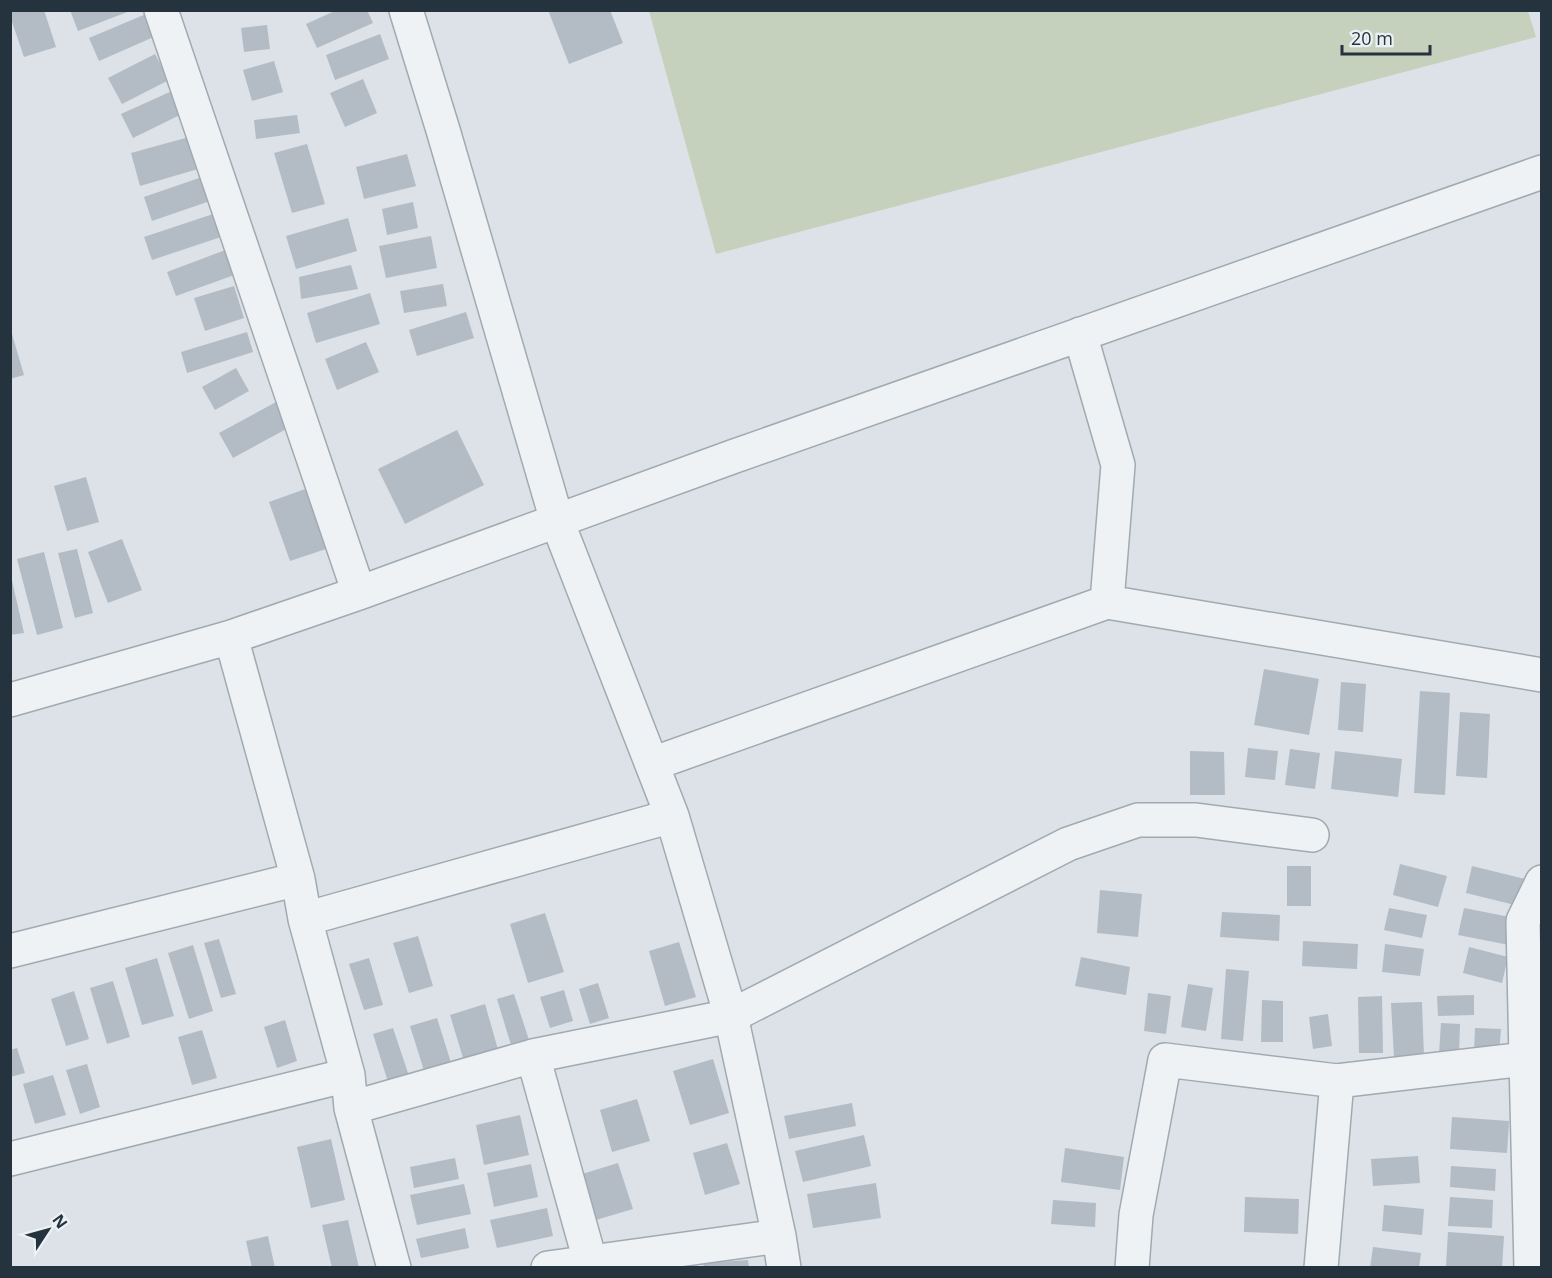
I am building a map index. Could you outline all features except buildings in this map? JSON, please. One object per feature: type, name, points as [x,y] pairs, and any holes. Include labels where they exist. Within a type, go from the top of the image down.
[{"type":"street","points":[[161,10],[359,593]]},
{"type":"street","points":[[406,10],[556,521],[672,816],[731,1016],[784,1268]]},
{"type":"street","points":[[10,700],[231,638],[732,457],[1542,172]]},
{"type":"street","points":[[1080,334],[1118,465],[1107,602]]},
{"type":"street","points":[[652,764],[1107,602],[1542,675]]},
{"type":"street","points":[[231,638],[298,879],[305,919],[348,1075],[351,1108],[394,1268]]},
{"type":"street","points":[[305,919],[672,816]]},
{"type":"street","points":[[351,1108],[533,1056],[731,1016],[1068,844],[1138,820],[1196,819],[1312,835]]},
{"type":"street","points":[[10,951],[298,879]]},
{"type":"street","points":[[1531,1268],[1523,921],[1542,882]]},
{"type":"street","points":[[533,1056],[591,1265]]},
{"type":"street","points":[[1132,1268],[1136,1215],[1165,1060],[1337,1081],[1526,1059]]},
{"type":"street","points":[[10,1159],[348,1075]]},
{"type":"street","points":[[1322,1268],[1337,1081]]},
{"type":"street","points":[[548,1268],[591,1265],[778,1236]]},
{"type":"green space","points":[[649,11],[1528,11],[1536,37],[716,254]]}]
